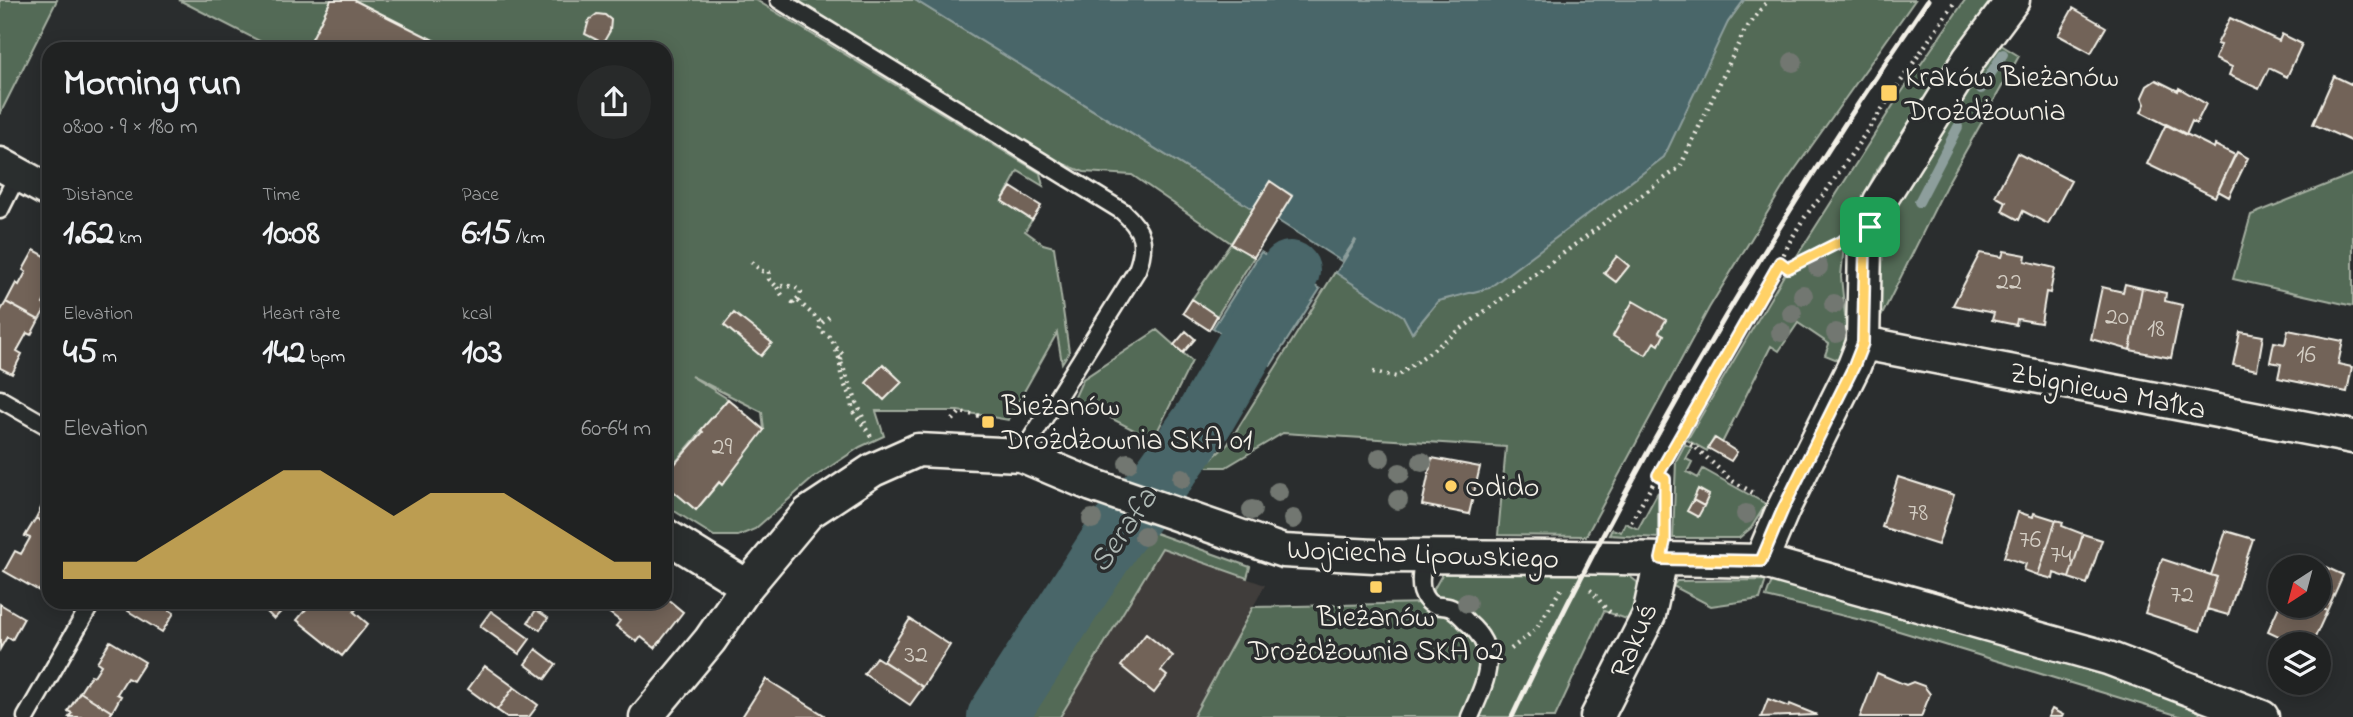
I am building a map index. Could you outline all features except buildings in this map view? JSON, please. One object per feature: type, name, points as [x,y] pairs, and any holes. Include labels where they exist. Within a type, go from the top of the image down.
[{"type":"street","points":[[1761,561],[1783,509],[1863,343],[1865,245],[1880,201],[1969,59],[2013,0]]},
{"type":"street","points":[[9,169],[42,187]]},
{"type":"street","name":"Zbigniewa Małka","points":[[1863,343],[2353,437]]},
{"type":"street","name":"Wojciecha Lipowskiego","points":[[646,717],[710,640],[747,586],[808,513],[873,470],[918,450],[1021,455],[1092,485],[1283,551],[1374,556],[1761,561],[2108,657],[2262,717]]},
{"type":"street","points":[[672,539],[747,586]]},
{"type":"street","name":"Rakuś","points":[[1597,717],[1649,615],[1661,559]]},
{"type":"lane","points":[[779,0],[1122,211],[1135,223],[1142,238],[1143,254],[1137,270],[1021,455]]},
{"type":"lane","points":[[0,210],[9,169]]},
{"type":"lane","points":[[0,399],[42,423]]},
{"type":"lane","points":[[1424,556],[1421,582],[1425,598],[1435,606],[1451,608],[1472,626],[1485,645],[1490,663],[1470,717]]},
{"type":"lane","points":[[26,717],[88,609]]},
{"type":"path","points":[[1373,372],[1396,377],[1680,167],[1745,32],[1768,0]]},
{"type":"path","points":[[1631,522],[1780,262],[1793,234],[1810,208],[1825,193],[1956,0]]},
{"type":"path","points":[[1780,262],[1788,268],[1870,227]]},
{"type":"path","points":[[751,262],[762,271],[769,272],[769,279],[782,295]]},
{"type":"path","points":[[777,287],[785,285],[797,288],[801,292],[800,296],[793,303],[797,300],[822,323]]},
{"type":"path","points":[[829,317],[819,330],[831,338],[835,346],[874,447]]},
{"type":"path","points":[[1678,438],[1694,446],[1731,481],[1783,509]]},
{"type":"path","points":[[1658,475],[1665,479],[1665,541],[1661,559]]},
{"type":"path","points":[[1490,663],[1536,629],[1567,579]]},
{"type":"path","points":[[1588,589],[1609,613],[1644,626]]},
{"type":"shaded area","points":[[1162,548],[1265,585],[1193,717],[1060,717]]},
{"type":"green space","points":[[0,0],[57,0],[0,114]]},
{"type":"green space","points":[[179,0],[331,0],[310,42],[261,42]]},
{"type":"green space","points":[[354,0],[756,0],[1040,173],[1043,186],[1018,171],[1002,201],[1032,220],[1025,231],[1043,244],[1054,247],[1069,352],[1062,363],[1057,333],[1008,420],[958,411],[876,411],[884,436],[860,447],[812,479],[755,529],[738,536],[714,536],[672,509],[672,490],[696,510],[764,430],[762,412],[691,376],[728,399],[672,467],[672,42],[437,42]]},
{"type":"green space","points":[[793,0],[915,0],[1253,209],[1231,243],[1132,175],[1084,172],[1056,161]]},
{"type":"green space","points":[[1744,0],[1915,0],[1786,182],[1709,308],[1586,536],[1498,535],[1506,447],[1283,433],[1226,467],[1202,467],[1228,444],[1335,272],[1404,316],[1412,333],[1438,301],[1489,287],[1728,22]]},
{"type":"green space","points":[[1965,0],[1993,0],[1875,173],[1847,234],[1795,259],[1899,96]]},
{"type":"green space","points":[[1993,40],[2019,56],[1947,184],[1877,325],[1871,246]]},
{"type":"green space","points":[[2353,174],[2353,306],[2233,279],[2251,215]]},
{"type":"green space","points":[[1231,243],[1254,257],[1217,316],[1192,299]]},
{"type":"green space","points":[[1844,245],[1841,277],[1847,335],[1840,361],[1825,355],[1829,344],[1798,323],[1779,351],[1771,346],[1722,443],[1714,438],[1707,451],[1687,440],[1784,275]]},
{"type":"green space","points":[[1157,330],[1192,361],[1153,440],[1074,399],[1083,379]]},
{"type":"green space","points":[[1685,444],[1692,448],[1686,459],[1692,462],[1687,472],[1698,478],[1703,469],[1766,504],[1751,528],[1739,538],[1673,538],[1676,461]]},
{"type":"green space","points":[[1658,492],[1658,538],[1609,535],[1612,529],[1621,532],[1625,523],[1638,529]]},
{"type":"green space","points":[[1094,511],[1250,567],[1247,578],[1162,548],[1060,717],[971,717],[1086,538]]},
{"type":"green space","points":[[1444,571],[1628,575],[1637,582],[1639,589],[1635,622],[1604,611],[1555,717],[1193,717],[1253,607],[1426,603]]},
{"type":"green space","points":[[1766,580],[1760,599],[1711,606],[1673,586],[1677,581]]},
{"type":"green space","points":[[1772,581],[1877,605],[2203,706],[2198,717],[2183,717],[1869,622],[1766,597]]},
{"type":"water","points":[[915,0],[1744,0],[1728,22],[1664,157],[1489,288],[1438,301],[1412,333],[1403,316],[1336,273],[1355,240],[1341,261],[1277,220],[1292,195],[1270,182],[1253,209]]},
{"type":"water","points":[[1261,252],[1320,289],[1271,365],[1213,328]]},
{"type":"waterway","points":[[1981,89],[2003,54]]},
{"type":"waterway","points":[[1919,202],[1958,127]]},
{"type":"waterway","name":"Serafa","points":[[997,717],[1114,536],[1162,478],[1204,419],[1290,271]]},
{"type":"railway","points":[[1512,717],[1605,531],[1706,350],[1814,173],[1928,0]]},
{"type":"place","name":"Kraków Bieżanów Drożdżownia","points":[[1889,93]]},
{"type":"place","name":"Bieżanów Drożdżownia SKA 01","points":[[988,422]]},
{"type":"place","name":"Odido","points":[[1451,486]]},
{"type":"place","name":"Bieżanów Drożdżownia SKA 02","points":[[1376,587]]},
{"type":"route","points":[[1870,227],[1865,245],[1863,343],[1770,536],[1761,561],[1661,559],[1665,541],[1665,479],[1658,475],[1780,262],[1788,268],[1870,227]]}]
